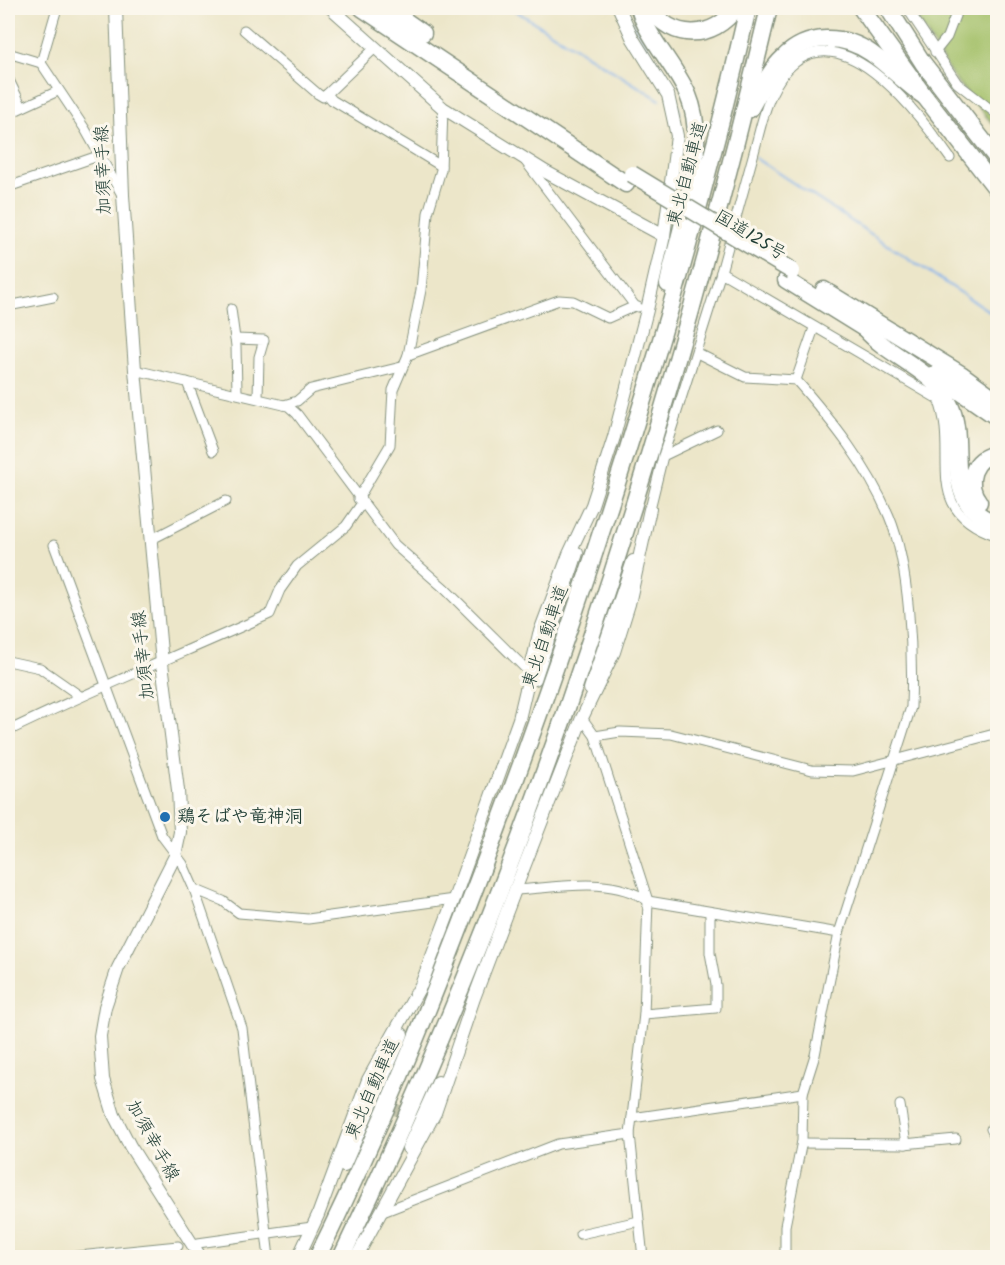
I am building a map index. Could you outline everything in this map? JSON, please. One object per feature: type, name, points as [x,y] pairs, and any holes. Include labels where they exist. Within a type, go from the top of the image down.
[{"type":"highway","name":"国道125号","points":[[362,8],[629,179],[789,276],[961,374],[998,401]]},
{"type":"highway","name":"国道125号","points":[[387,8],[629,179]]},
{"type":"highway","points":[[639,8],[650,30],[679,74],[690,99],[696,147],[649,382]]},
{"type":"highway","points":[[650,8],[663,23],[686,33],[716,27],[736,8]]},
{"type":"highway","name":"東北自動車道","points":[[317,1257],[410,1054],[468,912],[585,584],[675,298],[724,114],[748,8]]},
{"type":"highway","points":[[341,1257],[451,1011],[531,806],[651,449],[715,230],[769,8]]},
{"type":"highway","points":[[861,8],[925,97],[998,191]]},
{"type":"highway","points":[[873,8],[929,57]]},
{"type":"highway","points":[[888,8],[929,57],[998,160]]},
{"type":"highway","points":[[742,122],[783,58],[801,44],[825,38],[849,40],[871,53],[925,97]]},
{"type":"highway","name":"国道125号","points":[[789,276],[998,418]]},
{"type":"highway","points":[[865,329],[877,343],[935,382],[944,395],[955,418],[956,473],[961,491],[974,510],[993,518]]},
{"type":"highway","points":[[961,374],[978,379],[998,391]]},
{"type":"highway","points":[[993,518],[978,500],[971,485],[977,464],[990,454],[998,454]]},
{"type":"street","points":[[41,63],[57,8]]},
{"type":"street","name":"加須幸手線","points":[[116,8],[123,195],[135,370],[162,663],[178,790],[180,831],[175,856],[118,968],[108,997],[100,1036],[103,1079],[114,1115],[130,1146],[201,1257]]},
{"type":"street","points":[[331,8],[443,108],[523,158],[664,237]]},
{"type":"street","points":[[532,676],[559,617],[614,436],[641,308],[664,237],[677,135],[668,95],[633,39],[619,8]]},
{"type":"street","points":[[907,8],[929,57],[957,83],[998,115]]},
{"type":"street","points":[[929,57],[947,37],[958,8]]},
{"type":"street","points":[[244,30],[323,97],[375,48]]},
{"type":"street","points":[[582,718],[606,632],[644,529],[663,456],[698,353],[764,115],[779,80],[796,61],[817,52],[837,52],[866,61],[916,113],[950,158]]},
{"type":"street","points":[[8,64],[12,55],[41,63],[101,155],[123,195]]},
{"type":"street","points":[[8,78],[22,107]]},
{"type":"street","points":[[8,114],[58,92]]},
{"type":"street","points":[[327,94],[332,100],[441,166]]},
{"type":"street","points":[[8,730],[80,696],[162,663],[270,614],[280,590],[297,566],[346,526],[390,445],[393,390],[408,355],[421,290],[428,213],[441,166],[443,108]]},
{"type":"street","points":[[8,187],[101,155]]},
{"type":"street","points":[[523,158],[641,308]]},
{"type":"street","points":[[721,272],[939,399],[946,418],[945,481],[952,504],[967,520],[998,536]]},
{"type":"street","points":[[8,306],[53,297]]},
{"type":"street","points":[[408,355],[558,300],[573,301],[608,318],[641,308]]},
{"type":"street","points":[[231,309],[235,339],[237,393]]},
{"type":"street","points":[[796,380],[814,328]]},
{"type":"street","points":[[235,339],[264,340],[259,357],[258,397]]},
{"type":"street","points":[[698,353],[745,377],[796,380],[846,440],[867,472],[889,516],[899,549],[912,682],[911,707],[896,759],[883,788],[839,933],[815,1055],[803,1093],[802,1143],[785,1226],[784,1257]]},
{"type":"street","points":[[284,405],[297,401],[311,389],[402,368]]},
{"type":"street","points":[[135,370],[258,397],[284,405],[297,414],[394,545],[444,588],[532,676]]},
{"type":"street","points":[[187,382],[213,451]]},
{"type":"street","points":[[663,456],[717,430]]},
{"type":"street","points":[[150,540],[226,501]]},
{"type":"street","points":[[298,1257],[376,1100],[421,985],[519,719],[532,676],[539,634],[568,554],[592,505]]},
{"type":"street","points":[[378,1214],[405,1171],[435,1113],[515,890],[582,718],[614,652],[636,575],[644,529]]},
{"type":"street","points":[[54,545],[162,836],[183,864],[194,889],[243,1028],[255,1153],[269,1257]]},
{"type":"street","points":[[8,661],[40,668],[80,696]]},
{"type":"street","points":[[582,718],[595,736],[648,902],[644,1014],[630,1134],[643,1257]]},
{"type":"street","points":[[595,736],[620,732],[671,734],[812,770],[853,771],[998,733]]},
{"type":"street","points":[[515,890],[608,885],[638,895],[648,902],[839,933]]},
{"type":"street","points":[[194,889],[223,901],[239,913],[309,919],[454,899]]},
{"type":"street","points":[[644,1014],[716,1008],[716,985],[710,953],[711,912]]},
{"type":"street","points":[[318,1215],[368,1080],[421,985]]},
{"type":"street","points":[[356,1257],[378,1214],[419,1120],[460,1038]]},
{"type":"street","points":[[632,1118],[803,1093]]},
{"type":"street","points":[[900,1105],[906,1144]]},
{"type":"street","points":[[998,1118],[991,1129],[998,1142]]},
{"type":"street","points":[[378,1214],[558,1144],[630,1134]]},
{"type":"street","points":[[802,1143],[906,1144],[956,1139]]},
{"type":"street","points":[[580,1234],[639,1221]]},
{"type":"street","points":[[198,1244],[266,1232],[312,1227]]},
{"type":"street","points":[[59,1257],[178,1246]]},
{"type":"green space","points":[[911,8],[997,8],[997,129],[953,77]]},
{"type":"waterway","points":[[511,8],[660,100]]},
{"type":"waterway","points":[[631,21],[668,80],[680,113]]},
{"type":"waterway","points":[[755,158],[998,317]]},
{"type":"tunnel","points":[[377,1100],[417,1120]]},
{"type":"place","name":"鶏そばや竜神洞","points":[[165,817]]}]
